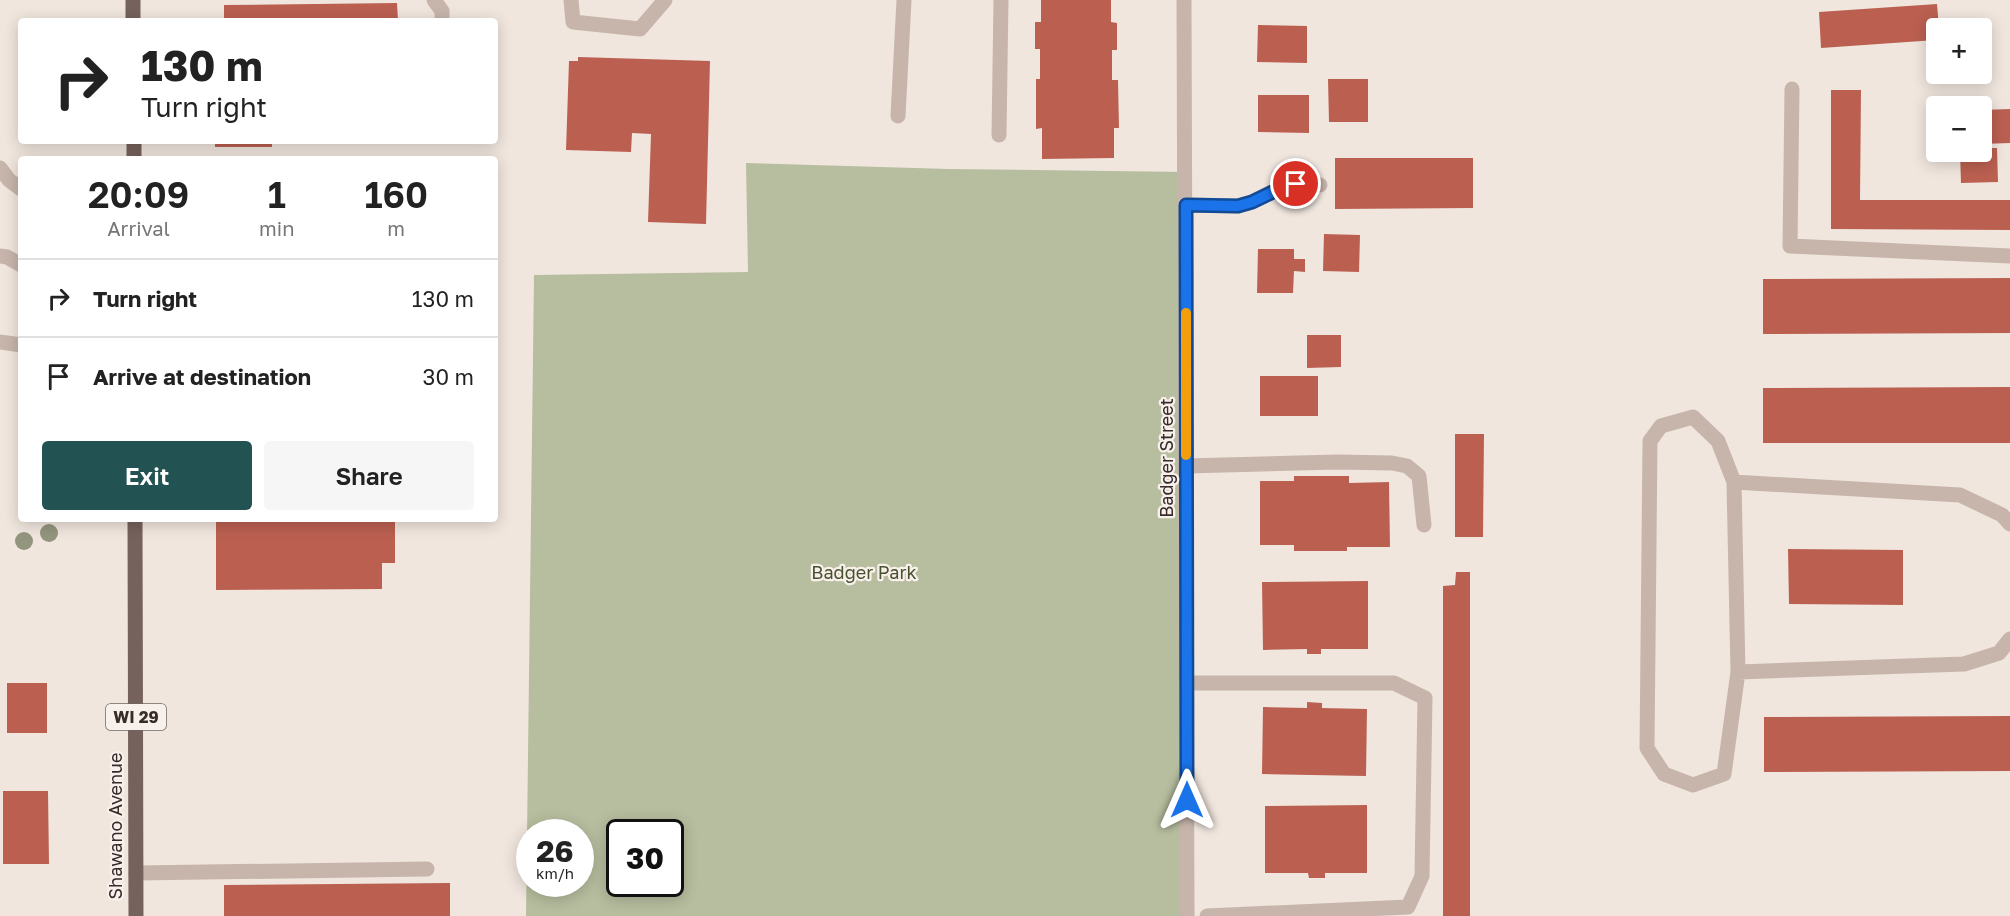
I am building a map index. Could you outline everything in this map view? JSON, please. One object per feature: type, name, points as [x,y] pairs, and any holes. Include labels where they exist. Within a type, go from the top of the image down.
[{"type":"main road","points":[[133,0],[133,18]]},
{"type":"main road","name":"Shawano Avenue","points":[[135,522],[136,916]]},
{"type":"street","points":[[434,0],[442,11],[442,18]]},
{"type":"street","points":[[571,0],[573,22],[640,29],[665,0]]},
{"type":"street","points":[[898,116],[904,0]]},
{"type":"street","points":[[999,135],[1001,0]]},
{"type":"street","name":"Badger Street","points":[[1184,0],[1187,916]]},
{"type":"street","points":[[1792,89],[1790,246],[2010,256]]},
{"type":"street","points":[[0,168],[9,180],[18,187]]},
{"type":"street","points":[[1186,205],[1238,206],[1296,184],[1320,185]]},
{"type":"street","points":[[0,256],[7,256],[18,263]]},
{"type":"street","points":[[0,342],[18,345]]},
{"type":"street","points":[[1693,417],[1718,441],[1734,482],[1738,672],[1724,774],[1693,785],[1664,774],[1647,748],[1650,441],[1661,426],[1693,417]]},
{"type":"street","points":[[1186,465],[1337,462],[1392,463],[1407,466],[1419,476],[1424,525]]},
{"type":"street","points":[[1734,482],[1960,495],[2002,515],[2010,524]]},
{"type":"street","points":[[1738,672],[1964,664],[1999,654],[2010,639]]},
{"type":"street","points":[[1187,683],[1394,683],[1425,698],[1422,876],[1408,911],[1207,916]]},
{"type":"street","points":[[136,873],[427,869]]},
{"type":"green space","name":"Badger Park","points":[[746,163],[949,169],[1186,172],[1187,916],[526,916],[526,897],[594,897],[594,819],[527,819],[534,275],[748,272]]},
{"type":"building","points":[[1041,0],[1111,0],[1111,22],[1117,23],[1117,50],[1112,50],[1112,80],[1118,80],[1119,128],[1114,128],[1114,158],[1042,159],[1042,128],[1036,129],[1036,79],[1040,79],[1040,49],[1035,49],[1035,22],[1041,22]]},
{"type":"building","points":[[397,3],[398,18],[224,18],[224,5]]},
{"type":"building","points":[[1937,4],[1938,18],[1926,18],[1926,41],[1821,48],[1819,12]]},
{"type":"building","points":[[1258,25],[1307,26],[1307,63],[1257,62]]},
{"type":"building","points":[[578,57],[710,61],[706,224],[648,222],[651,134],[632,133],[631,152],[566,150],[569,61],[578,61]]},
{"type":"building","points":[[1328,79],[1368,79],[1368,122],[1329,122]]},
{"type":"building","points":[[1831,90],[1861,90],[1860,200],[2010,200],[2010,230],[1831,229]]},
{"type":"building","points":[[1258,95],[1309,95],[1309,133],[1258,132]]},
{"type":"building","points":[[2010,109],[2010,143],[1992,144],[1992,110]]},
{"type":"building","points":[[215,144],[272,144],[272,147],[215,147]]},
{"type":"building","points":[[1992,148],[1997,148],[1998,182],[1961,183],[1960,162],[1992,162]]},
{"type":"building","points":[[1335,158],[1473,158],[1473,208],[1335,209]]},
{"type":"building","points":[[1324,234],[1360,235],[1359,272],[1323,271]]},
{"type":"building","points":[[1258,249],[1294,249],[1294,259],[1305,259],[1305,272],[1294,271],[1293,293],[1257,293]]},
{"type":"building","points":[[2010,278],[2010,333],[1763,334],[1763,279]]},
{"type":"building","points":[[1307,335],[1341,335],[1341,367],[1307,368]]},
{"type":"building","points":[[1260,376],[1318,376],[1318,416],[1260,416]]},
{"type":"building","points":[[2010,387],[2010,443],[1763,443],[1763,388]]},
{"type":"building","points":[[1455,434],[1484,434],[1483,537],[1455,537]]},
{"type":"building","points":[[1294,476],[1349,476],[1349,483],[1389,482],[1390,547],[1347,547],[1347,551],[1294,551],[1294,545],[1260,545],[1260,481],[1294,481]]},
{"type":"building","points":[[216,522],[395,522],[395,563],[382,563],[382,589],[216,590]]},
{"type":"building","points":[[1788,549],[1903,550],[1903,605],[1789,604]]},
{"type":"building","points":[[1456,572],[1470,572],[1470,916],[1443,916],[1443,586],[1455,585]]},
{"type":"building","points":[[1368,581],[1368,649],[1321,649],[1321,654],[1307,654],[1307,649],[1263,650],[1262,582]]},
{"type":"building","points":[[7,683],[47,683],[47,733],[7,733]]},
{"type":"building","points":[[1307,702],[1322,703],[1322,708],[1367,709],[1366,776],[1262,774],[1263,707],[1307,708]]},
{"type":"building","points":[[2010,716],[2010,771],[1764,772],[1764,717]]},
{"type":"building","points":[[3,791],[48,791],[49,864],[3,864]]},
{"type":"building","points":[[1367,805],[1367,873],[1325,873],[1325,878],[1309,878],[1308,873],[1265,873],[1265,806]]},
{"type":"building","points":[[450,883],[450,916],[224,916],[224,885]]},
{"type":"slow traffic","points":[[1186,313],[1186,455]]},
{"type":"route","points":[[1187,800],[1186,205],[1238,206],[1296,184]]}]
